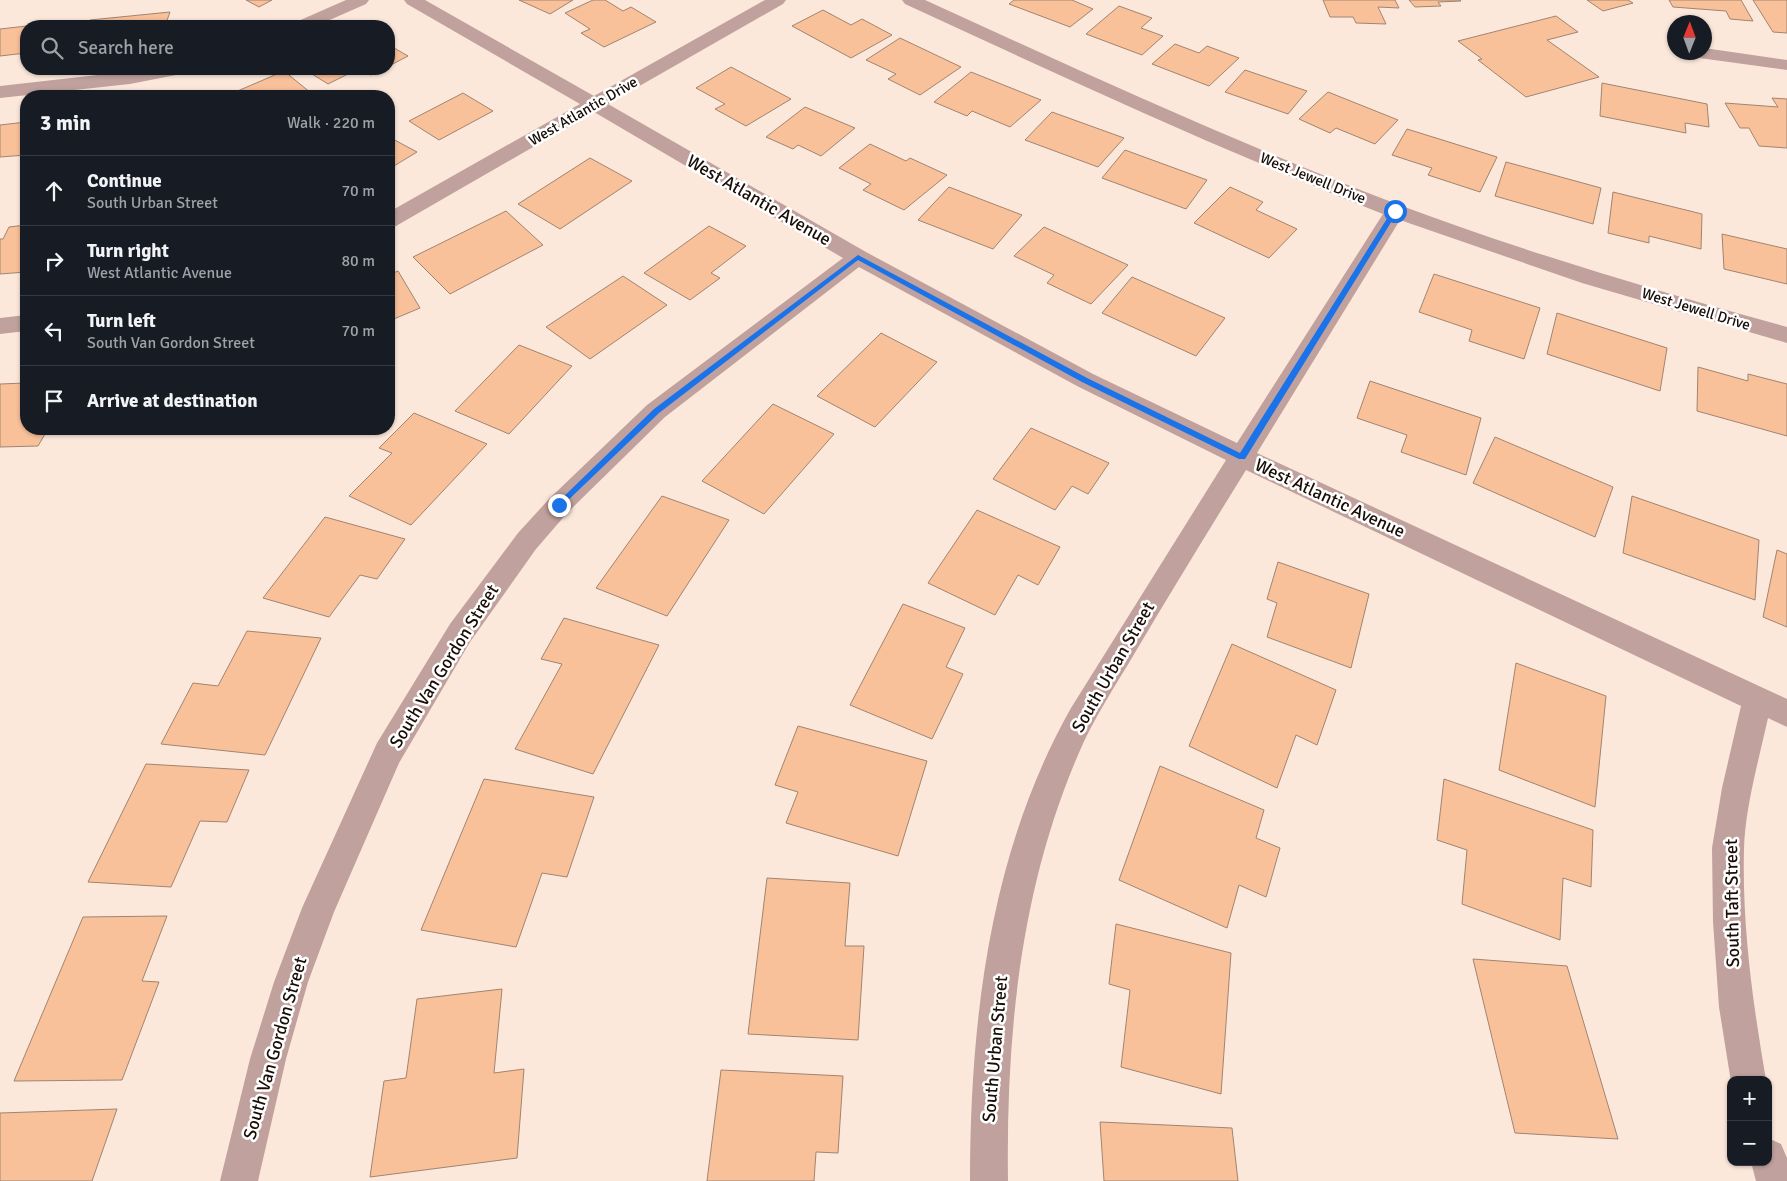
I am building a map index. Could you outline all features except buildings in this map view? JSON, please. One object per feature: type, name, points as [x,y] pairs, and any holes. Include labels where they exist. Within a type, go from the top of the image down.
[{"type":"street","points":[[315,20],[360,0]]},
{"type":"street","name":"West Atlantic Avenue","points":[[413,0],[858,257],[1085,380],[1242,457],[1787,713]]},
{"type":"street","name":"West Atlantic Drive","points":[[395,218],[777,0]]},
{"type":"street","name":"West Jewell Drive","points":[[911,0],[1219,139],[1395,211],[1506,251],[1787,335]]},
{"type":"street","points":[[1712,55],[1787,65]]},
{"type":"street","points":[[0,92],[147,75]]},
{"type":"street","name":"South Urban Street","points":[[990,1181],[988,1121],[993,1046],[1002,964],[1011,913],[1022,871],[1045,800],[1064,753],[1083,716],[1150,602],[1395,211]]},
{"type":"street","name":"South Van Gordon Street","points":[[239,1181],[268,1059],[291,982],[319,908],[388,754],[460,633],[527,541],[559,505],[627,438],[656,411],[858,257]]},
{"type":"street","points":[[0,326],[20,324]]},
{"type":"street","name":"South Taft Street","points":[[1747,1076],[1736,1007],[1730,922],[1728,848],[1737,788],[1757,699]]},
{"type":"street","points":[[1771,1166],[1775,1181]]},
{"type":"route","points":[[559,505],[656,411],[858,257],[1085,380],[1242,457],[1395,211]]}]
